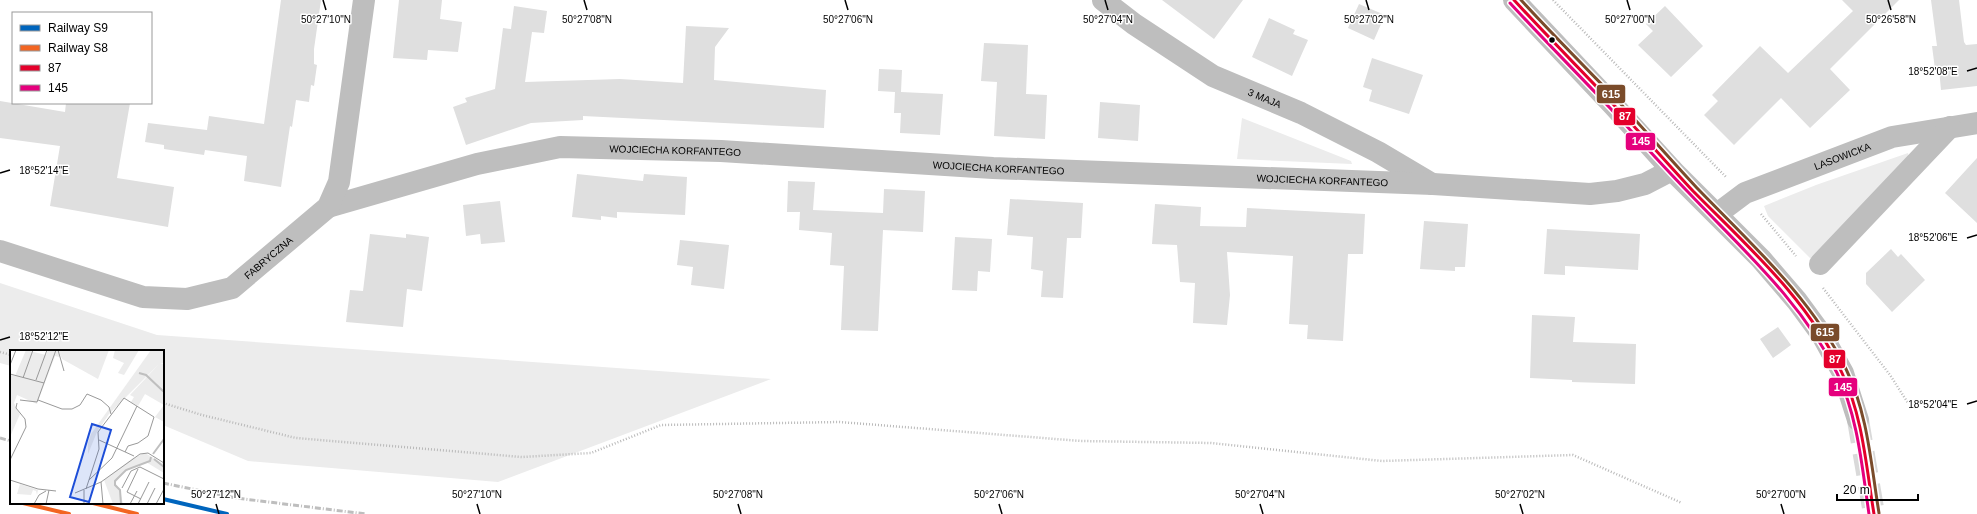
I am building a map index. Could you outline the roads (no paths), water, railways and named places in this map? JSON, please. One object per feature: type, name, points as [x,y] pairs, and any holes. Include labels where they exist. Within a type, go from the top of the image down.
[{"type":"street","name":"FABRYCZNA","points":[[0,251],[143,297],[187,299],[232,288],[328,207],[339,182],[364,0]]},
{"type":"street","name":"3 MAJA","points":[[1103,0],[1134,24],[1214,76],[1301,113],[1378,152],[1433,184]]},
{"type":"street","points":[[1514,0],[1672,170],[1717,214],[1782,283],[1822,335],[1843,373],[1858,420]]},
{"type":"street","name":"LASOWICKA","points":[[1717,214],[1745,192],[1892,137],[1950,126],[1977,124]]},
{"type":"street","points":[[1813,270],[1950,126]]},
{"type":"street","name":"WOJCIECHA KORFANTEGO","points":[[328,207],[477,164],[560,147],[721,151],[993,168],[1433,184],[1590,194],[1645,184],[1672,170]]},
{"type":"tunnel","points":[[1858,420],[1874,514]]},
{"type":"railway","points":[[0,438],[10,441]]},
{"type":"railway","points":[[164,483],[236,498],[366,514]]},
{"type":"rail line","name":"S9","points":[[164,499],[227,514]]},
{"type":"rail line","name":"S8","points":[[27,504],[69,514]]},
{"type":"rail line","name":"S8","points":[[97,504],[137,514]]}]
